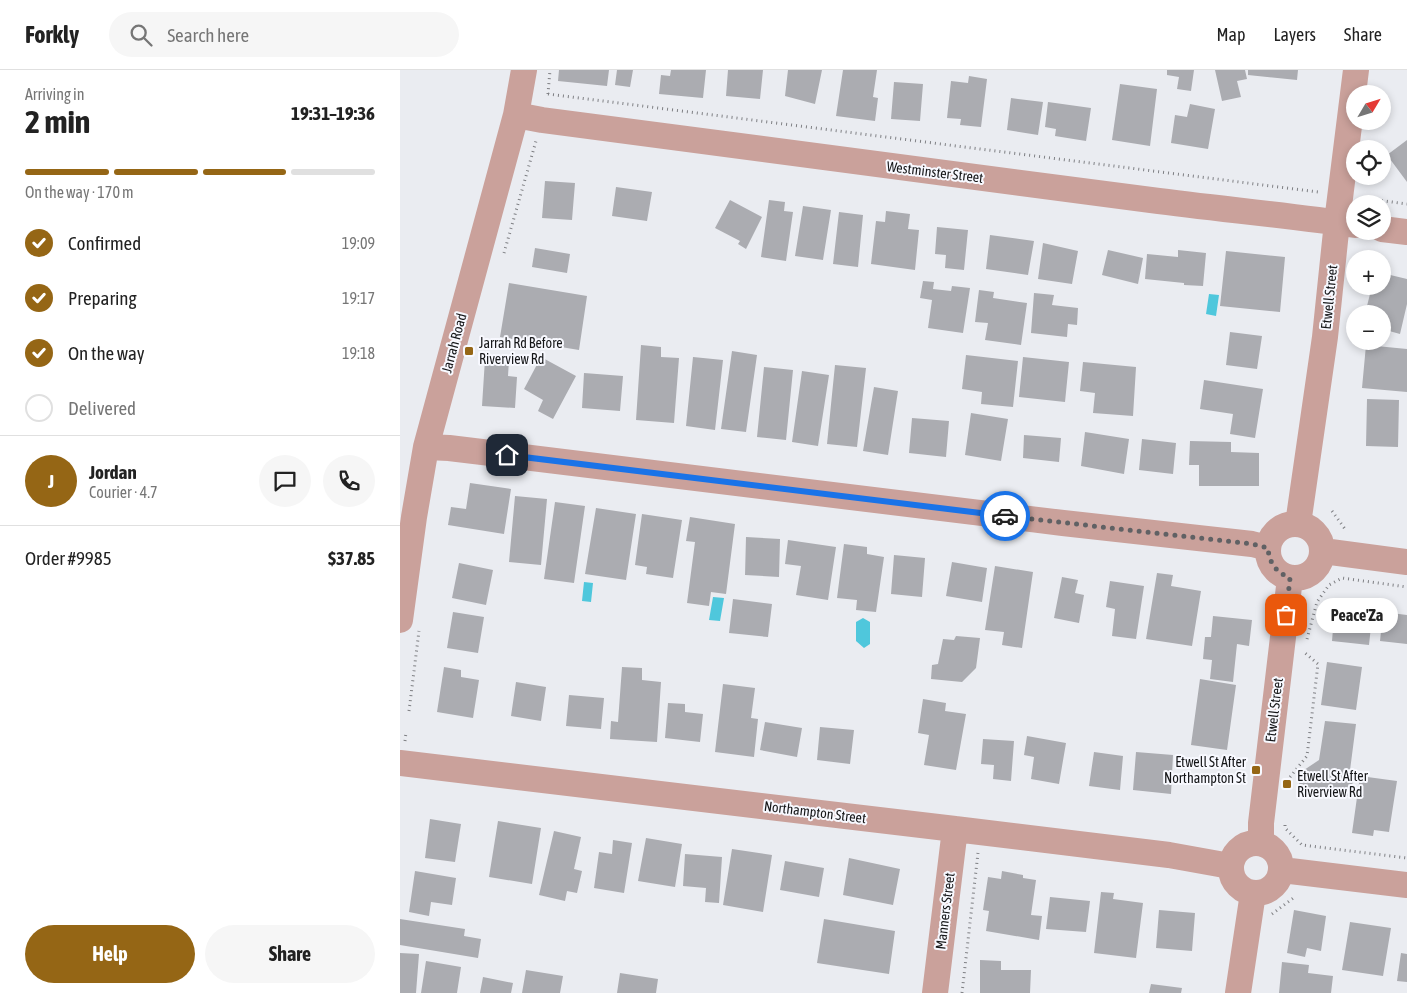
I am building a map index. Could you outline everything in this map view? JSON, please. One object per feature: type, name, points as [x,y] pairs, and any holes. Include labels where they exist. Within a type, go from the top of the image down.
[{"type":"street","name":"Jarrah Road","points":[[410,622],[414,518],[426,447],[516,115],[524,70]]},
{"type":"street","name":"Etwell Street","points":[[1348,195],[1356,70]]},
{"type":"street","name":"Westminster Street","points":[[516,115],[542,120],[1346,224]]},
{"type":"street","name":"Etwell Street","points":[[1298,524],[1325,337],[1346,224]]},
{"type":"street","points":[[1391,230],[1407,232]]},
{"type":"street","points":[[426,447],[458,449],[1063,523],[1252,544],[1268,548]]},
{"type":"street","points":[[1289,524],[1298,524],[1306,526],[1318,536],[1323,551],[1322,559],[1313,572],[1306,576],[1290,578],[1282,575],[1272,564],[1268,548],[1270,540],[1275,533],[1289,524]]},
{"type":"street","points":[[1323,551],[1407,562]]},
{"type":"street","name":"Etwell Street","points":[[1261,843],[1261,823],[1290,578]]},
{"type":"street","name":"Northampton Street","points":[[400,763],[1169,855],[1230,866]]},
{"type":"street","name":"Manners Street","points":[[935,993],[955,829]]},
{"type":"street","points":[[1252,842],[1261,843],[1274,849],[1278,855],[1282,870],[1280,878],[1269,890],[1253,893],[1239,887],[1234,881],[1230,866],[1237,850],[1252,842]]},
{"type":"street","points":[[1282,870],[1407,885]]},
{"type":"street","points":[[1238,993],[1253,893]]},
{"type":"path","points":[[503,258],[547,102],[550,70]]},
{"type":"path","points":[[548,94],[1321,193]]},
{"type":"path","points":[[1391,202],[1407,204]]},
{"type":"path","points":[[1332,511],[1345,529]]},
{"type":"path","points":[[1288,784],[1290,777],[1307,756],[1318,664],[1304,653],[1317,602],[1329,585],[1342,578],[1407,587]]},
{"type":"path","points":[[409,711],[410,622]]},
{"type":"path","points":[[1286,819],[1285,828],[1302,845],[1407,858]]},
{"type":"path","points":[[962,993],[980,832]]},
{"type":"path","points":[[1272,915],[1296,896]]},
{"type":"water","points":[[1209,294],[1219,295],[1216,316],[1206,314]]},
{"type":"water","points":[[584,582],[593,583],[591,602],[582,601]]},
{"type":"water","points":[[713,597],[724,598],[720,621],[709,620]]},
{"type":"water","points":[[863,618],[870,622],[870,644],[864,648],[856,641],[856,622]]},
{"type":"building","points":[[559,70],[609,70],[607,86],[558,81]]},
{"type":"building","points":[[617,70],[633,70],[630,87],[615,85]]},
{"type":"building","points":[[671,70],[706,70],[703,98],[659,94],[661,75],[670,76]]},
{"type":"building","points":[[728,70],[763,70],[760,99],[726,96]]},
{"type":"building","points":[[788,70],[822,70],[815,104],[785,96]]},
{"type":"building","points":[[843,70],[877,70],[873,97],[878,98],[875,121],[836,116]]},
{"type":"building","points":[[1167,70],[1194,70],[1191,91],[1177,89],[1179,77],[1167,75]]},
{"type":"building","points":[[1215,70],[1245,70],[1247,79],[1237,81],[1241,97],[1222,101]]},
{"type":"building","points":[[1248,70],[1298,70],[1297,80],[1248,75]]},
{"type":"building","points":[[969,76],[987,79],[981,127],[960,125],[961,119],[947,118],[951,81],[968,83]]},
{"type":"building","points":[[894,82],[923,84],[920,121],[891,119]]},
{"type":"building","points":[[1120,84],[1157,89],[1150,146],[1112,140]]},
{"type":"building","points":[[1011,98],[1043,102],[1038,135],[1007,130]]},
{"type":"building","points":[[1048,102],[1091,108],[1086,141],[1055,136],[1056,129],[1045,127]]},
{"type":"building","points":[[1190,104],[1215,109],[1208,149],[1171,143],[1175,115],[1187,117]]},
{"type":"building","points":[[1407,140],[1407,182],[1391,160],[1391,152]]},
{"type":"building","points":[[545,181],[575,183],[572,220],[542,218]]},
{"type":"building","points":[[616,187],[652,192],[647,221],[612,216]]},
{"type":"building","points":[[730,200],[762,217],[746,249],[738,244],[740,241],[715,228]]},
{"type":"building","points":[[769,200],[785,202],[784,211],[793,212],[786,261],[761,257]]},
{"type":"building","points":[[803,206],[831,210],[823,260],[795,256]]},
{"type":"building","points":[[886,211],[910,214],[908,229],[919,230],[915,270],[871,264],[876,221],[885,222]]},
{"type":"building","points":[[839,212],[863,215],[858,267],[833,264]]},
{"type":"building","points":[[937,227],[968,230],[964,270],[945,268],[946,255],[935,254]]},
{"type":"building","points":[[990,235],[1034,241],[1028,275],[986,269]]},
{"type":"building","points":[[1043,243],[1078,251],[1072,284],[1038,279]]},
{"type":"building","points":[[535,248],[570,254],[567,273],[532,267]]},
{"type":"building","points":[[1108,250],[1143,258],[1138,284],[1102,275]]},
{"type":"building","points":[[1178,250],[1206,253],[1203,286],[1145,279],[1147,254],[1178,257]]},
{"type":"building","points":[[1226,251],[1285,257],[1280,312],[1220,306]]},
{"type":"building","points":[[1391,275],[1407,279],[1407,304],[1400,334],[1391,332],[1391,305],[1367,305],[1370,295],[1391,295]]},
{"type":"building","points":[[923,281],[934,282],[933,289],[951,291],[952,286],[970,288],[963,333],[928,328],[932,300],[920,298]]},
{"type":"building","points":[[509,283],[587,296],[579,350],[500,337]]},
{"type":"building","points":[[979,290],[994,292],[993,298],[1027,303],[1021,345],[985,340],[988,323],[975,322]]},
{"type":"building","points":[[1034,293],[1054,295],[1052,305],[1078,308],[1077,325],[1068,324],[1067,337],[1031,333]]},
{"type":"building","points":[[1230,332],[1262,336],[1257,369],[1226,365]]},
{"type":"building","points":[[641,345],[661,347],[661,357],[679,358],[674,423],[636,420]]},
{"type":"building","points":[[1391,347],[1407,349],[1407,392],[1362,388],[1366,350],[1391,350]]},
{"type":"building","points":[[732,351],[757,355],[746,432],[721,429]]},
{"type":"building","points":[[966,355],[1018,361],[1013,407],[981,404],[982,392],[962,389]]},
{"type":"building","points":[[541,357],[576,376],[553,419],[538,411],[543,400],[524,389]]},
{"type":"building","points":[[693,357],[723,360],[715,430],[686,426]]},
{"type":"building","points":[[1023,357],[1069,362],[1065,402],[1019,397]]},
{"type":"building","points":[[485,359],[509,360],[508,376],[517,377],[515,408],[482,406]]},
{"type":"building","points":[[1083,362],[1136,367],[1133,416],[1093,413],[1095,393],[1080,391]]},
{"type":"building","points":[[835,365],[866,368],[857,447],[827,444]]},
{"type":"building","points":[[764,367],[793,370],[786,440],[757,437]]},
{"type":"building","points":[[802,371],[829,375],[818,446],[792,442]]},
{"type":"building","points":[[584,373],[623,376],[620,411],[582,408]]},
{"type":"building","points":[[1204,380],[1263,389],[1255,438],[1230,434],[1233,414],[1200,409]]},
{"type":"building","points":[[874,387],[898,391],[888,455],[863,451]]},
{"type":"building","points":[[1367,399],[1399,400],[1398,447],[1366,446]]},
{"type":"building","points":[[971,413],[1008,419],[1001,461],[965,455]]},
{"type":"building","points":[[912,418],[949,421],[946,457],[909,453]]},
{"type":"building","points":[[1085,432],[1129,439],[1124,474],[1081,466]]},
{"type":"building","points":[[1024,435],[1061,438],[1059,462],[1023,458]]},
{"type":"building","points":[[1142,439],[1176,443],[1173,474],[1139,470]]},
{"type":"building","points":[[1190,441],[1231,442],[1231,452],[1259,453],[1259,486],[1199,486],[1199,465],[1189,465]]},
{"type":"building","points":[[470,483],[511,489],[504,534],[448,525],[451,507],[466,509]]},
{"type":"building","points":[[515,496],[547,499],[541,565],[509,562]]},
{"type":"building","points":[[555,502],[585,506],[574,583],[544,579]]},
{"type":"building","points":[[596,508],[636,514],[626,580],[585,574]]},
{"type":"building","points":[[642,514],[682,520],[673,578],[646,574],[647,567],[635,565]]},
{"type":"building","points":[[690,517],[735,524],[726,594],[711,592],[709,606],[687,603],[695,542],[686,541]]},
{"type":"building","points":[[746,537],[780,539],[779,577],[745,575]]},
{"type":"building","points":[[788,540],[836,547],[828,600],[796,595],[801,566],[785,564]]},
{"type":"building","points":[[844,544],[867,547],[867,554],[884,557],[876,612],[856,610],[857,600],[837,598]]},
{"type":"building","points":[[894,555],[925,558],[922,597],[891,594]]},
{"type":"building","points":[[952,562],[987,568],[982,602],[946,596]]},
{"type":"building","points":[[459,563],[493,570],[486,605],[452,598]]},
{"type":"building","points":[[995,566],[1033,572],[1022,648],[1002,645],[1004,632],[985,630]]},
{"type":"building","points":[[1157,573],[1173,575],[1171,586],[1201,591],[1192,646],[1146,639]]},
{"type":"building","points":[[1062,577],[1078,580],[1075,593],[1084,595],[1079,623],[1054,618]]},
{"type":"building","points":[[1110,581],[1144,586],[1136,639],[1112,636],[1115,609],[1106,607]]},
{"type":"building","points":[[733,599],[772,604],[768,637],[729,633]]},
{"type":"building","points":[[1335,605],[1373,608],[1369,645],[1332,641]]},
{"type":"building","points":[[453,612],[484,617],[478,653],[447,648]]},
{"type":"building","points":[[1383,612],[1407,615],[1407,644],[1380,641]]},
{"type":"building","points":[[1213,616],[1252,620],[1249,646],[1237,644],[1233,682],[1210,679],[1212,660],[1203,659],[1205,637],[1211,637]]},
{"type":"building","points":[[956,636],[980,638],[976,668],[962,682],[931,679],[932,665],[938,664],[943,639],[954,640]]},
{"type":"building","points":[[1327,662],[1362,667],[1356,710],[1321,705]]},
{"type":"building","points":[[444,667],[461,670],[461,677],[479,680],[473,718],[437,712]]},
{"type":"building","points":[[622,667],[642,668],[642,680],[661,682],[657,742],[610,739],[611,721],[618,722]]},
{"type":"building","points":[[1200,679],[1236,685],[1227,750],[1191,745]]},
{"type":"building","points":[[516,682],[546,687],[541,721],[511,716]]},
{"type":"building","points":[[723,684],[755,688],[751,718],[758,719],[754,757],[715,752]]},
{"type":"building","points":[[569,695],[604,698],[601,729],[566,726]]},
{"type":"building","points":[[923,699],[946,703],[945,711],[966,714],[956,770],[924,765],[929,735],[918,733]]},
{"type":"building","points":[[668,703],[685,704],[685,712],[703,714],[700,742],[665,738]]},
{"type":"building","points":[[1325,721],[1356,724],[1349,778],[1353,779],[1351,796],[1298,791],[1301,772],[1319,760]]},
{"type":"building","points":[[765,722],[802,728],[797,757],[760,750]]},
{"type":"building","points":[[820,727],[854,730],[850,764],[817,760]]},
{"type":"building","points":[[1027,736],[1066,743],[1059,784],[1031,779],[1034,757],[1024,755]]},
{"type":"building","points":[[983,739],[1014,741],[1011,781],[993,779],[994,765],[981,764]]},
{"type":"building","points":[[1094,752],[1123,756],[1120,790],[1089,786]]},
{"type":"building","points":[[1136,752],[1173,755],[1171,794],[1133,790]]},
{"type":"building","points":[[1360,776],[1397,781],[1389,832],[1374,830],[1373,836],[1352,833]]},
{"type":"building","points":[[430,819],[461,824],[455,862],[425,858]]},
{"type":"building","points":[[498,821],[541,828],[532,884],[489,877]]},
{"type":"building","points":[[554,831],[581,837],[574,869],[582,871],[577,893],[567,891],[565,901],[539,895]]},
{"type":"building","points":[[646,838],[682,844],[675,887],[638,881]]},
{"type":"building","points":[[613,840],[632,843],[624,893],[594,888],[599,852],[612,854]]},
{"type":"building","points":[[732,849],[772,855],[763,912],[723,905]]},
{"type":"building","points":[[685,854],[722,857],[719,903],[705,902],[706,888],[683,886]]},
{"type":"building","points":[[849,858],[900,869],[893,905],[843,895]]},
{"type":"building","points":[[785,861],[824,868],[819,897],[780,890]]},
{"type":"building","points":[[415,871],[456,878],[452,905],[431,902],[429,916],[409,912]]},
{"type":"building","points":[[1002,871],[1023,875],[1023,878],[1036,880],[1031,915],[1042,916],[1039,940],[986,931],[989,911],[983,910],[988,877],[1001,879]]},
{"type":"building","points":[[1101,892],[1114,893],[1113,899],[1143,903],[1136,958],[1094,953]]},
{"type":"building","points":[[1050,897],[1090,901],[1086,932],[1046,929]]},
{"type":"building","points":[[1159,910],[1195,913],[1192,951],[1156,948]]},
{"type":"building","points":[[1294,910],[1326,916],[1321,951],[1307,948],[1305,957],[1287,953]]},
{"type":"building","points":[[400,919],[465,929],[464,936],[481,939],[478,958],[400,945]]},
{"type":"building","points":[[824,919],[895,931],[889,974],[817,963]]},
{"type":"building","points":[[1350,922],[1391,928],[1383,976],[1342,970]]},
{"type":"building","points":[[400,953],[419,954],[416,993],[400,993]]},
{"type":"building","points":[[1401,953],[1407,954],[1407,982],[1397,981]]},
{"type":"building","points":[[980,960],[1001,961],[1001,970],[1031,970],[1030,993],[980,993]]},
{"type":"building","points":[[426,961],[461,967],[457,993],[421,993]]},
{"type":"building","points":[[1282,962],[1309,965],[1308,973],[1333,976],[1331,993],[1279,993]]},
{"type":"building","points":[[526,970],[563,976],[560,993],[522,993]]},
{"type":"building","points":[[620,973],[658,979],[656,993],[617,993]]},
{"type":"building","points":[[483,977],[513,983],[511,993],[480,993]]},
{"type":"building","points":[[1151,984],[1182,988],[1181,993],[1149,993]]},
{"type":"way so far","points":[[1005,516],[1252,544],[1268,548],[1269,556],[1276,570],[1290,578],[1286,615]]},
{"type":"place","name":"Jarrah Rd Before Riverview Rd","points":[[469,351]]},
{"type":"place","name":"Peace'Za","points":[[1286,615]]},
{"type":"place","name":"Etwell St After Northampton St","points":[[1256,770]]},
{"type":"place","name":"Etwell St After Riverview Rd","points":[[1287,784]]},
{"type":"route","points":[[507,455],[1005,516]]}]
